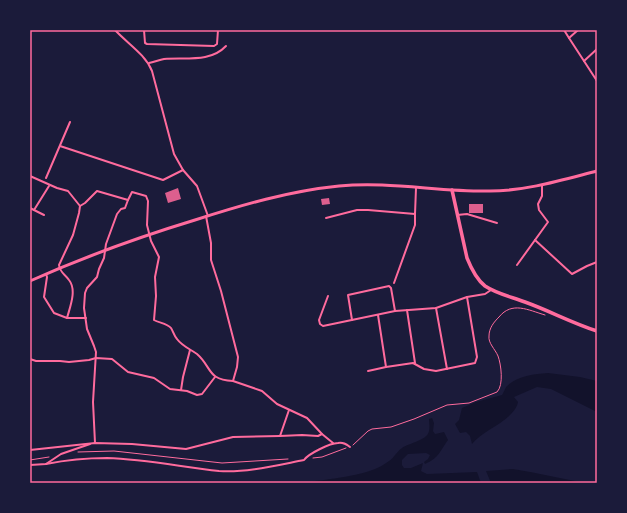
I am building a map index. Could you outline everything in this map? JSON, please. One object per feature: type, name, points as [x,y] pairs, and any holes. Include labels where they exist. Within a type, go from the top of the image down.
[{"type":"main road","points":[[30,281],[106,249],[149,234],[248,203],[308,190],[340,186],[372,185],[491,192],[542,185],[597,171]]},
{"type":"main road","points":[[452,190],[456,215],[470,267],[480,282],[491,290],[526,302],[597,331]]},
{"type":"street","points":[[115,30],[133,48],[144,56],[149,63],[174,154],[183,170],[197,186],[207,216],[211,243],[211,260],[221,291],[238,357],[233,381]]},
{"type":"street","points":[[144,30],[144,40],[147,44],[214,46],[217,44],[218,30]]},
{"type":"street","points":[[564,30],[597,81]]},
{"type":"street","points":[[569,38],[578,30]]},
{"type":"street","points":[[149,63],[164,59],[186,59],[215,54],[226,46]]},
{"type":"street","points":[[584,61],[597,49]]},
{"type":"street","points":[[46,178],[70,122]]},
{"type":"street","points":[[60,146],[163,180],[183,170]]},
{"type":"street","points":[[30,176],[70,192],[80,206]]},
{"type":"street","points":[[34,210],[50,185]]},
{"type":"street","points":[[517,264],[548,222],[538,210],[538,204],[542,196],[542,185]]},
{"type":"street","points":[[394,283],[415,225],[416,188]]},
{"type":"street","points":[[67,318],[72,301],[72,285],[70,281],[61,273],[59,268],[60,261],[73,235],[80,206],[97,191],[128,200]]},
{"type":"street","points":[[95,443],[93,402],[96,358],[94,346],[88,334],[84,308],[85,294],[87,288],[96,277],[104,258],[106,244],[117,214],[121,209],[125,208],[132,192],[146,196],[148,206],[146,220],[149,234],[159,257],[155,277],[156,296],[154,320],[166,324],[171,328],[176,338],[197,354],[215,376],[222,380],[233,381],[262,391],[277,404],[307,418],[322,434],[334,443]]},
{"type":"street","points":[[30,208],[44,215]]},
{"type":"street","points":[[326,218],[357,210],[415,214]]},
{"type":"street","points":[[456,215],[467,214],[497,223]]},
{"type":"street","points":[[535,240],[572,274],[597,262]]},
{"type":"street","points":[[46,274],[47,277],[44,297],[54,313],[67,318],[86,318]]},
{"type":"street","points":[[352,320],[348,295],[389,286],[391,288],[395,311]]},
{"type":"street","points":[[328,296],[319,320],[320,324],[326,326],[395,311],[436,308],[467,297],[485,294],[491,290]]},
{"type":"street","points":[[368,371],[411,362],[416,363],[430,371],[475,363],[477,357],[467,297]]},
{"type":"street","points":[[436,308],[447,369]]},
{"type":"street","points":[[407,310],[416,363]]},
{"type":"street","points":[[378,315],[386,367]]},
{"type":"street","points":[[181,390],[190,350]]},
{"type":"street","points":[[30,359],[36,362],[69,362],[96,358],[115,360],[128,372],[154,378],[170,389],[187,391],[200,395],[215,376]]},
{"type":"street","points":[[280,436],[289,410]]},
{"type":"street","points":[[46,464],[62,454],[95,443],[132,444],[186,449],[233,437],[318,436],[322,434]]},
{"type":"street","points":[[30,465],[74,459],[106,458],[228,471],[269,467],[304,460],[305,458],[334,443],[344,443],[350,447]]},
{"type":"street","points":[[30,450],[92,444]]},
{"type":"path","points":[[305,458],[322,457],[350,447],[372,429],[391,427],[447,405],[469,403],[497,392],[501,384],[500,364],[489,337],[494,323],[503,312],[510,308],[525,309],[550,317]]},
{"type":"path","points":[[75,453],[122,452],[222,463],[292,459]]},
{"type":"path","points":[[30,460],[50,456]]},
{"type":"shaded area","points":[[548,373],[580,377],[597,381],[597,412],[551,389],[537,387],[514,397],[518,402],[511,414],[505,420],[483,434],[472,444],[470,436],[466,432],[460,433],[455,424],[459,420],[462,408],[476,402],[502,395],[507,386],[516,380],[532,375]]},
{"type":"shaded area","points":[[432,418],[434,423],[433,431],[435,434],[444,432],[448,440],[436,457],[425,464],[424,462],[430,455],[426,453],[408,454],[402,460],[402,465],[404,468],[411,468],[423,463],[421,471],[427,474],[477,472],[481,483],[301,483],[359,474],[381,466],[391,460],[405,446],[425,437],[429,430],[429,419]]},
{"type":"shaded area","points":[[513,469],[587,483],[491,483],[486,471]]},
{"type":"building","points":[[178,188],[181,199],[168,203],[165,193]]},
{"type":"building","points":[[329,198],[330,204],[322,205],[321,199]]},
{"type":"building","points":[[469,204],[483,204],[483,213],[469,213]]}]
